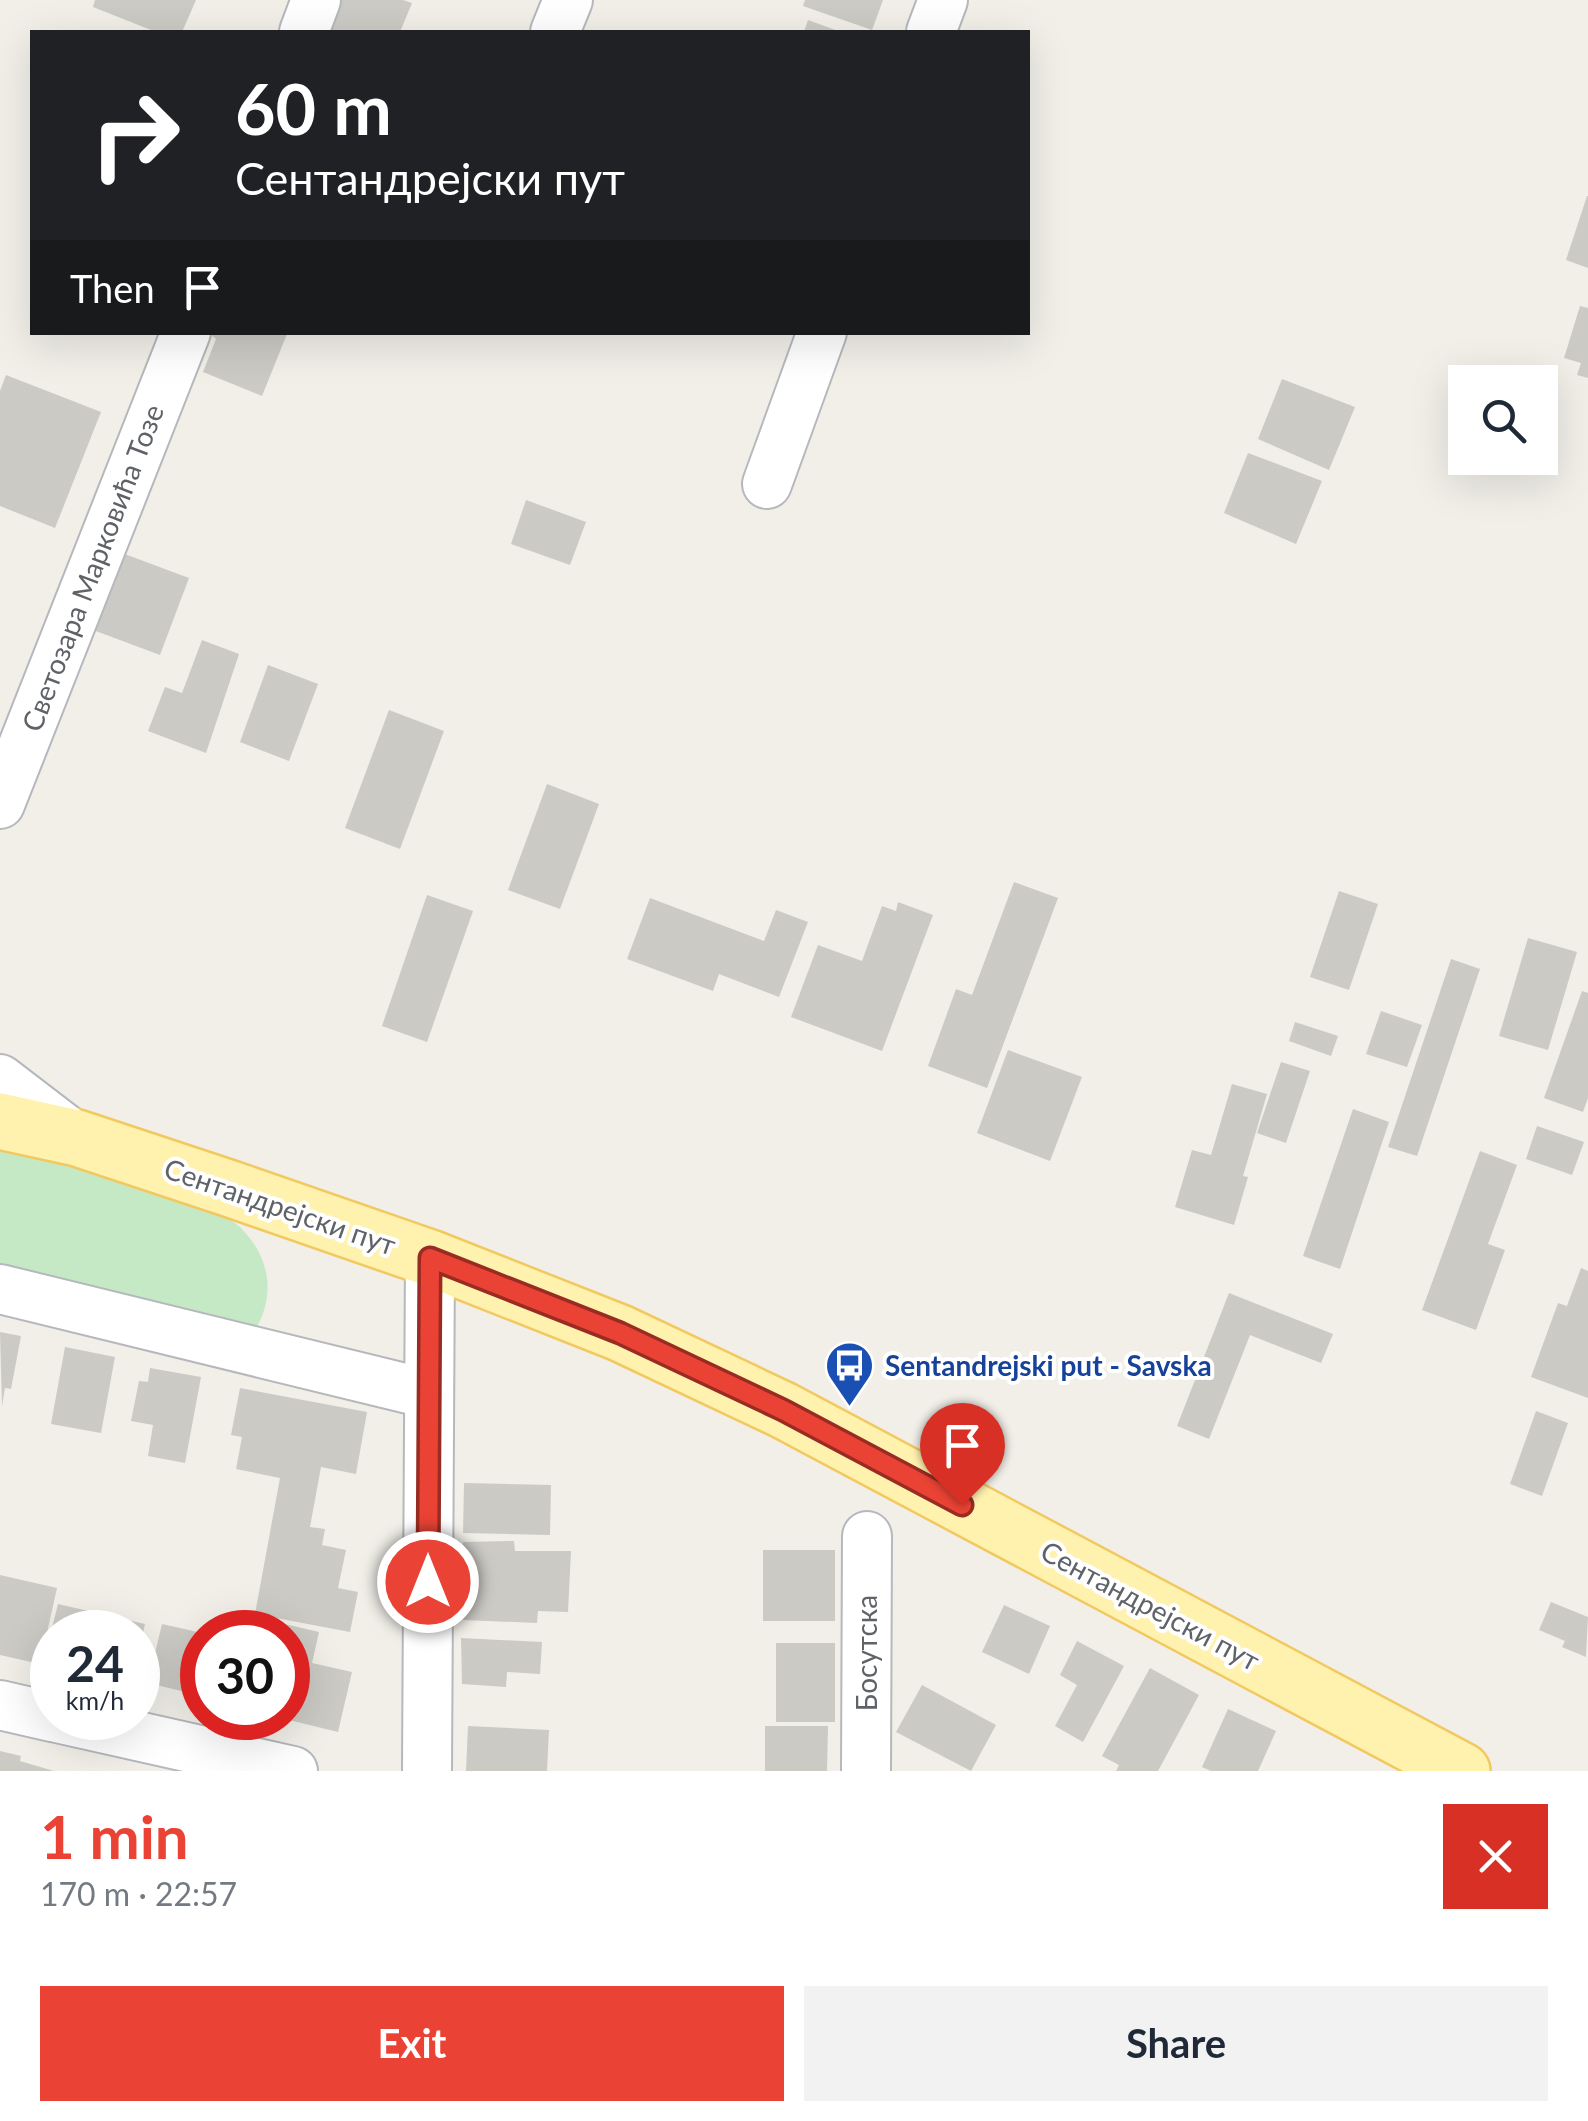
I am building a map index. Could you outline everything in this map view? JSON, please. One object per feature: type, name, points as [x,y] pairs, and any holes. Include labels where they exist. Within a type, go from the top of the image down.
[{"type":"main road","name":"Сентандрејски пут","points":[[0,1121],[76,1138],[430,1258],[620,1333],[783,1410],[1462,1771]]},
{"type":"street","points":[[305,30],[316,0]]},
{"type":"street","points":[[556,30],[568,0]]},
{"type":"street","points":[[932,30],[942,0]]},
{"type":"street","name":"Светозара Марковића Тозе","points":[[0,804],[185,335]]},
{"type":"street","points":[[767,484],[821,335]]},
{"type":"street","points":[[0,1079],[76,1138]]},
{"type":"street","points":[[427,1771],[430,1258]]},
{"type":"street","points":[[0,1289],[429,1394]]},
{"type":"street","name":"Босутска","points":[[866,1536],[866,1771]]},
{"type":"street","points":[[0,1705],[30,1712]]},
{"type":"street","points":[[156,1740],[293,1771]]},
{"type":"green space","points":[[0,1146],[163,1191],[196,1203],[241,1228],[259,1252],[267,1278],[265,1305],[254,1332],[0,1279]]},
{"type":"building","points":[[95,0],[196,0],[183,30],[151,30],[93,7]]},
{"type":"building","points":[[336,0],[412,3],[401,30],[324,30]]},
{"type":"building","points":[[805,0],[883,0],[872,30],[803,6]]},
{"type":"building","points":[[808,20],[836,30],[805,30]]},
{"type":"building","points":[[1588,196],[1588,268],[1566,260]]},
{"type":"building","points":[[1580,306],[1588,308],[1588,378],[1577,375],[1581,363],[1564,358]]},
{"type":"building","points":[[211,335],[287,335],[262,396],[203,372],[216,339]]},
{"type":"building","points":[[6,375],[101,412],[55,528],[0,506],[0,391]]},
{"type":"building","points":[[1282,379],[1355,407],[1329,470],[1258,439]]},
{"type":"building","points":[[1248,453],[1322,481],[1296,544],[1224,513]]},
{"type":"building","points":[[526,500],[586,522],[570,565],[511,544]]},
{"type":"building","points":[[122,553],[189,578],[160,655],[93,630]]},
{"type":"building","points":[[202,640],[239,654],[206,753],[148,731],[165,687],[182,693]]},
{"type":"building","points":[[268,665],[318,684],[289,761],[240,742]]},
{"type":"building","points":[[389,710],[444,731],[400,849],[345,828]]},
{"type":"building","points":[[547,784],[599,804],[560,909],[508,890]]},
{"type":"building","points":[[1014,882],[1058,898],[987,1088],[928,1066],[956,989],[972,995]]},
{"type":"building","points":[[1339,891],[1378,904],[1349,990],[1310,977]]},
{"type":"building","points":[[427,895],[473,911],[427,1042],[382,1026]]},
{"type":"building","points":[[650,898],[764,941],[776,910],[808,922],[779,997],[719,974],[713,991],[627,959]]},
{"type":"building","points":[[898,902],[933,915],[882,1051],[791,1017],[818,945],[862,961],[882,906],[896,911]]},
{"type":"building","points":[[1528,938],[1577,952],[1548,1050],[1499,1036]]},
{"type":"building","points":[[1451,959],[1480,969],[1417,1156],[1388,1147]]},
{"type":"building","points":[[1582,991],[1588,993],[1588,1098],[1583,1112],[1544,1098]]},
{"type":"building","points":[[1381,1011],[1422,1025],[1407,1067],[1366,1054]]},
{"type":"building","points":[[1295,1022],[1338,1036],[1331,1056],[1289,1041]]},
{"type":"building","points":[[1008,1050],[1082,1077],[1050,1161],[977,1133]]},
{"type":"building","points":[[1281,1062],[1310,1071],[1286,1143],[1257,1133]]},
{"type":"building","points":[[1232,1084],[1267,1094],[1243,1176],[1248,1177],[1234,1225],[1175,1207],[1192,1150],[1211,1155]]},
{"type":"building","points":[[1353,1109],[1389,1122],[1340,1269],[1303,1256]]},
{"type":"building","points":[[1537,1126],[1584,1142],[1572,1175],[1526,1159]]},
{"type":"building","points":[[1480,1151],[1517,1165],[1488,1244],[1505,1250],[1476,1330],[1422,1310]]},
{"type":"building","points":[[1581,1268],[1588,1271],[1588,1398],[1531,1377],[1558,1303],[1567,1306]]},
{"type":"building","points":[[1229,1293],[1333,1334],[1321,1363],[1250,1335],[1209,1439],[1177,1426]]},
{"type":"building","points":[[0,1332],[21,1336],[11,1389],[5,1388],[2,1406]]},
{"type":"building","points":[[65,1347],[115,1357],[101,1433],[51,1424]]},
{"type":"building","points":[[150,1368],[201,1377],[185,1463],[148,1456],[153,1425],[131,1421],[139,1381],[148,1382]]},
{"type":"building","points":[[240,1388],[367,1412],[356,1474],[321,1467],[310,1527],[325,1529],[322,1545],[346,1550],[338,1588],[358,1592],[350,1632],[310,1624],[310,1610],[256,1610],[280,1478],[236,1469],[242,1437],[231,1435]]},
{"type":"building","points":[[1536,1411],[1568,1423],[1542,1496],[1510,1484]]},
{"type":"building","points":[[464,1483],[551,1485],[550,1535],[463,1533]]},
{"type":"building","points":[[514,1541],[515,1551],[571,1551],[568,1612],[538,1611],[537,1623],[463,1620],[463,1542]]},
{"type":"building","points":[[763,1550],[835,1550],[835,1621],[763,1621]]},
{"type":"building","points":[[0,1575],[57,1588],[52,1610],[30,1610],[30,1662],[0,1655]]},
{"type":"building","points":[[1551,1602],[1588,1617],[1586,1657],[1562,1647],[1565,1641],[1539,1630]]},
{"type":"building","points":[[58,1604],[84,1610],[56,1610]]},
{"type":"building","points":[[1004,1605],[1050,1626],[1029,1674],[982,1652]]},
{"type":"building","points":[[162,1624],[180,1628],[180,1691],[160,1686]]},
{"type":"building","points":[[310,1630],[319,1632],[312,1663],[352,1672],[338,1732],[310,1725]]},
{"type":"building","points":[[461,1638],[542,1642],[540,1674],[507,1672],[506,1687],[462,1684]]},
{"type":"building","points":[[1077,1641],[1124,1666],[1083,1742],[1055,1726],[1077,1685],[1060,1675]]},
{"type":"building","points":[[776,1643],[835,1643],[835,1722],[776,1722]]},
{"type":"building","points":[[1150,1668],[1199,1695],[1158,1771],[1116,1771],[1119,1765],[1102,1756]]},
{"type":"building","points":[[922,1685],[996,1725],[971,1771],[896,1732]]},
{"type":"building","points":[[1228,1709],[1276,1731],[1258,1771],[1211,1771],[1202,1767]]},
{"type":"building","points":[[468,1726],[549,1730],[547,1771],[466,1771]]},
{"type":"building","points":[[765,1726],[828,1726],[827,1771],[765,1771]]},
{"type":"building","points":[[0,1751],[21,1756],[20,1761],[54,1771],[0,1771]]},
{"type":"place","name":"Sentandrejski put - Savska","points":[[850,1408]]},
{"type":"route","points":[[428,1582],[430,1258],[620,1333],[783,1410],[962,1505]]}]
